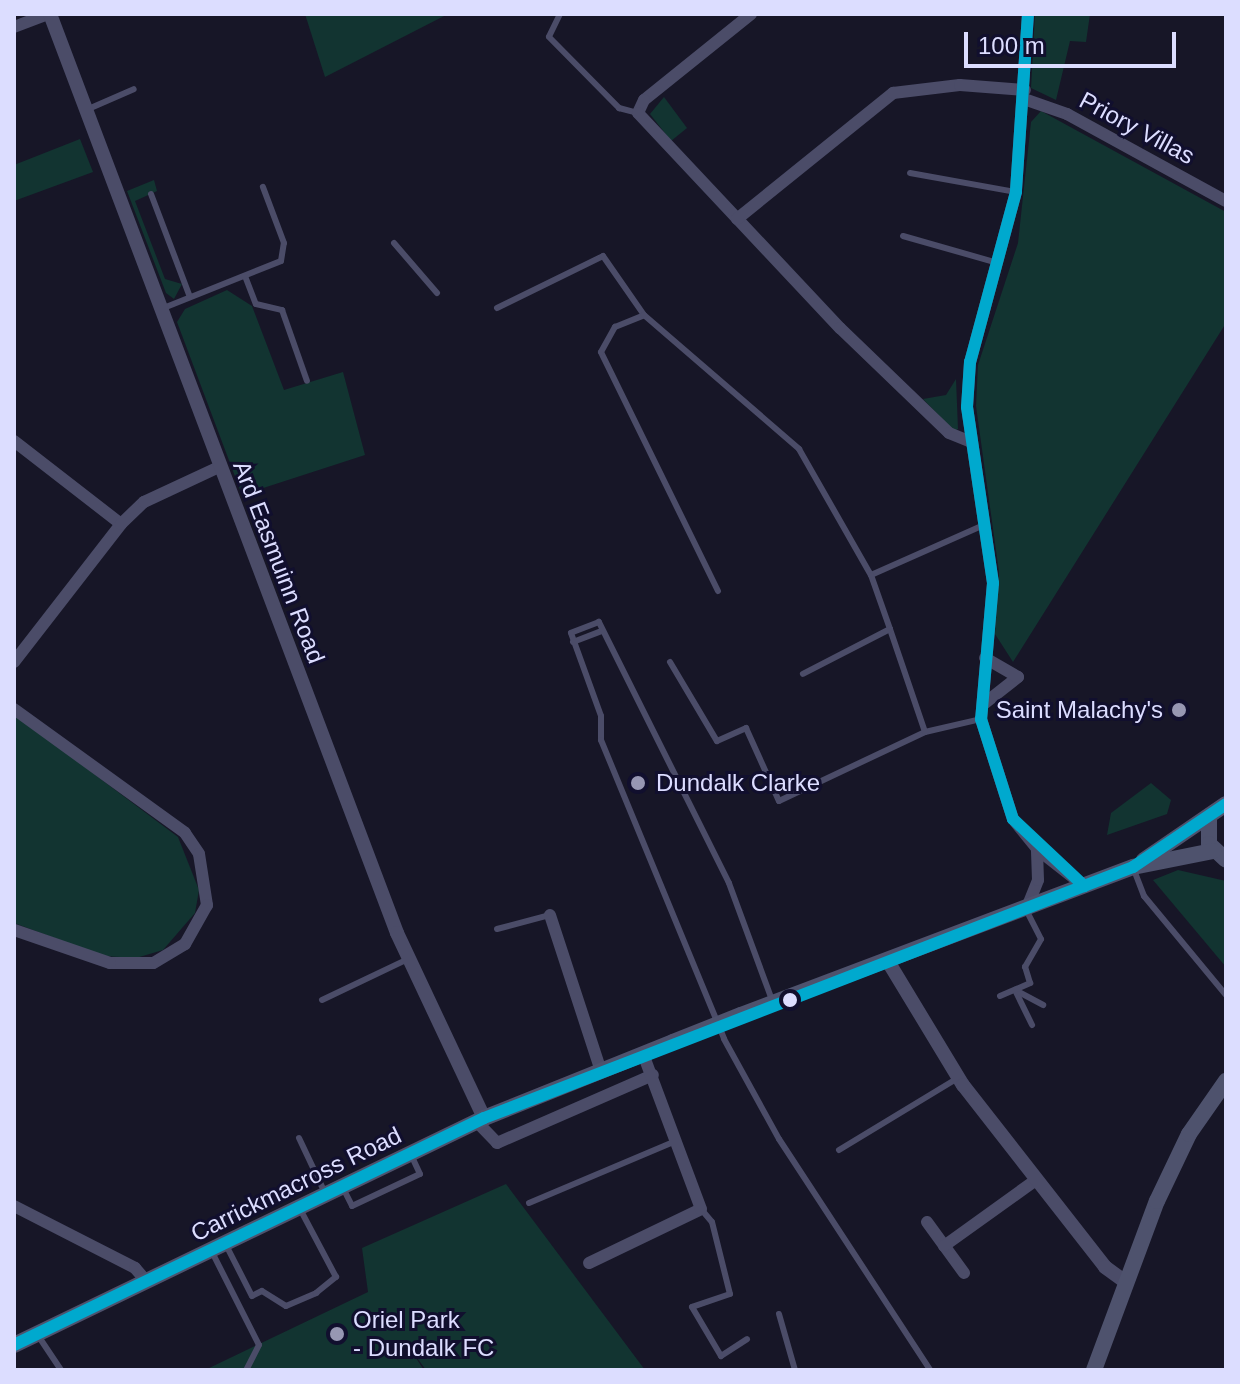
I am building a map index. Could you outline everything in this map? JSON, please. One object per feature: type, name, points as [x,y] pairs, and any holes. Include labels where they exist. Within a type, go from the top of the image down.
[{"type":"main road","points":[[644,1053],[889,963],[1133,867],[1209,820],[1226,804]]},
{"type":"main road","points":[[1133,867],[1220,856],[1209,820]]},
{"type":"main road","name":"Carrickmacross Road","points":[[14,1345],[480,1120],[600,1068],[644,1053]]},
{"type":"main road","points":[[1094,1370],[1179,1152],[1226,1081]]},
{"type":"street","points":[[14,27],[49,14]]},
{"type":"street","name":"Ard Easmuinn Road","points":[[49,14],[408,959],[480,1120]]},
{"type":"street","points":[[751,14],[644,100],[638,113],[737,219],[949,433],[971,442]]},
{"type":"street","points":[[1028,14],[1016,192],[1001,264],[970,362],[971,442],[989,523],[993,583],[982,714],[1003,802],[1037,849],[1084,886]]},
{"type":"street","name":"Priory Villas","points":[[737,219],[893,93],[960,85],[1024,95],[1067,114],[1226,201]]},
{"type":"street","points":[[14,441],[121,524]]},
{"type":"street","points":[[14,662],[121,524],[144,502],[219,467]]},
{"type":"street","points":[[982,714],[991,692],[1018,677],[985,658]]},
{"type":"street","points":[[14,709],[185,833],[203,868],[207,905],[185,944],[153,963],[110,963],[14,930]]},
{"type":"street","points":[[1026,910],[1038,880],[1037,849]]},
{"type":"street","points":[[550,915],[600,1068]]},
{"type":"street","points":[[889,963],[958,1078],[1105,1267],[1126,1282]]},
{"type":"street","points":[[589,1263],[701,1209],[679,1139],[644,1053]]},
{"type":"street","points":[[480,1120],[497,1143],[653,1075]]},
{"type":"street","points":[[944,1246],[1036,1180]]},
{"type":"street","points":[[14,1206],[135,1268],[147,1282]]},
{"type":"street","points":[[927,1222],[964,1273]]},
{"type":"lane","points":[[560,14],[549,37],[619,108],[638,113]]},
{"type":"lane","points":[[86,110],[134,89]]},
{"type":"lane","points":[[910,173],[1016,192]]},
{"type":"lane","points":[[160,309],[245,276],[286,253],[263,187]]},
{"type":"lane","points":[[151,194],[190,297]]},
{"type":"lane","points":[[903,236],[1001,264]]},
{"type":"lane","points":[[394,243],[437,293]]},
{"type":"lane","points":[[497,308],[603,256],[644,315],[799,449],[871,575],[925,732]]},
{"type":"lane","points":[[245,276],[256,304],[282,310],[307,381]]},
{"type":"lane","points":[[644,315],[615,327],[601,352],[718,591]]},
{"type":"lane","points":[[871,575],[989,523]]},
{"type":"lane","points":[[774,1004],[729,883],[599,622],[571,633],[601,716],[601,740],[724,1039],[779,1139],[930,1370]]},
{"type":"lane","points":[[803,674],[890,629]]},
{"type":"lane","points":[[573,642],[602,631]]},
{"type":"lane","points":[[670,662],[717,741],[746,728],[779,801],[925,732],[982,714]]},
{"type":"lane","points":[[1133,867],[1144,896],[1226,995]]},
{"type":"lane","points":[[1000,996],[1030,983],[1025,967],[1041,939],[1026,910]]},
{"type":"lane","points":[[497,929],[550,915]]},
{"type":"lane","points":[[322,1000],[408,959]]},
{"type":"lane","points":[[1015,990],[1043,1005]]},
{"type":"lane","points":[[1015,990],[1032,1025]]},
{"type":"lane","points":[[839,1150],[958,1078]]},
{"type":"lane","points":[[299,1138],[326,1196]]},
{"type":"lane","points":[[529,1203],[679,1139]]},
{"type":"lane","points":[[219,1248],[252,1296],[262,1291],[286,1306],[316,1293],[336,1277],[300,1209]]},
{"type":"lane","points":[[701,1209],[712,1222],[730,1294],[692,1307],[721,1356],[747,1339]]},
{"type":"lane","points":[[219,1248],[259,1345],[246,1370]]},
{"type":"lane","points":[[779,1314],[795,1370]]},
{"type":"lane","points":[[37,1334],[61,1370]]},
{"type":"green space","points":[[305,14],[448,14],[325,77]]},
{"type":"green space","points":[[1035,14],[1090,14],[1086,42],[1070,41],[1056,100],[1031,88]]},
{"type":"green space","points":[[664,97],[687,128],[671,141],[650,114]]},
{"type":"green space","points":[[1041,111],[1226,212],[1226,323],[1013,662],[995,634],[999,572],[976,406],[978,365],[1018,243],[1031,122]]},
{"type":"green space","points":[[80,139],[93,172],[14,201],[14,165]]},
{"type":"green space","points":[[154,180],[157,191],[135,201],[165,279],[182,284],[174,299],[166,293],[127,191]]},
{"type":"green space","points":[[227,290],[252,306],[284,390],[343,372],[365,455],[242,495],[177,322],[185,309]]},
{"type":"green space","points":[[956,379],[958,429],[954,431],[923,399],[946,395]]},
{"type":"green space","points":[[14,714],[178,837],[199,890],[195,913],[163,950],[136,958],[103,956],[14,923]]},
{"type":"green space","points":[[1151,783],[1171,800],[1167,814],[1107,835],[1111,813]]},
{"type":"green space","points":[[1178,870],[1226,881],[1226,967],[1153,880]]},
{"type":"green space","points":[[506,1184],[645,1370],[426,1370],[406,1343],[424,1370],[205,1370],[368,1292],[362,1248]]},
{"type":"transit line","points":[[1028,14],[1016,192],[970,362],[967,407],[993,583],[981,719],[1013,819],[1084,886]]},
{"type":"transit line","points":[[14,1345],[484,1118],[1133,867],[1226,804]]},
{"type":"place","name":"Saint Malachy's","points":[[1179,710]]},
{"type":"place","name":"Dundalk Clarke","points":[[638,783]]},
{"type":"place","name":"Oriel Park - Dundalk FC","points":[[337,1334]]}]
